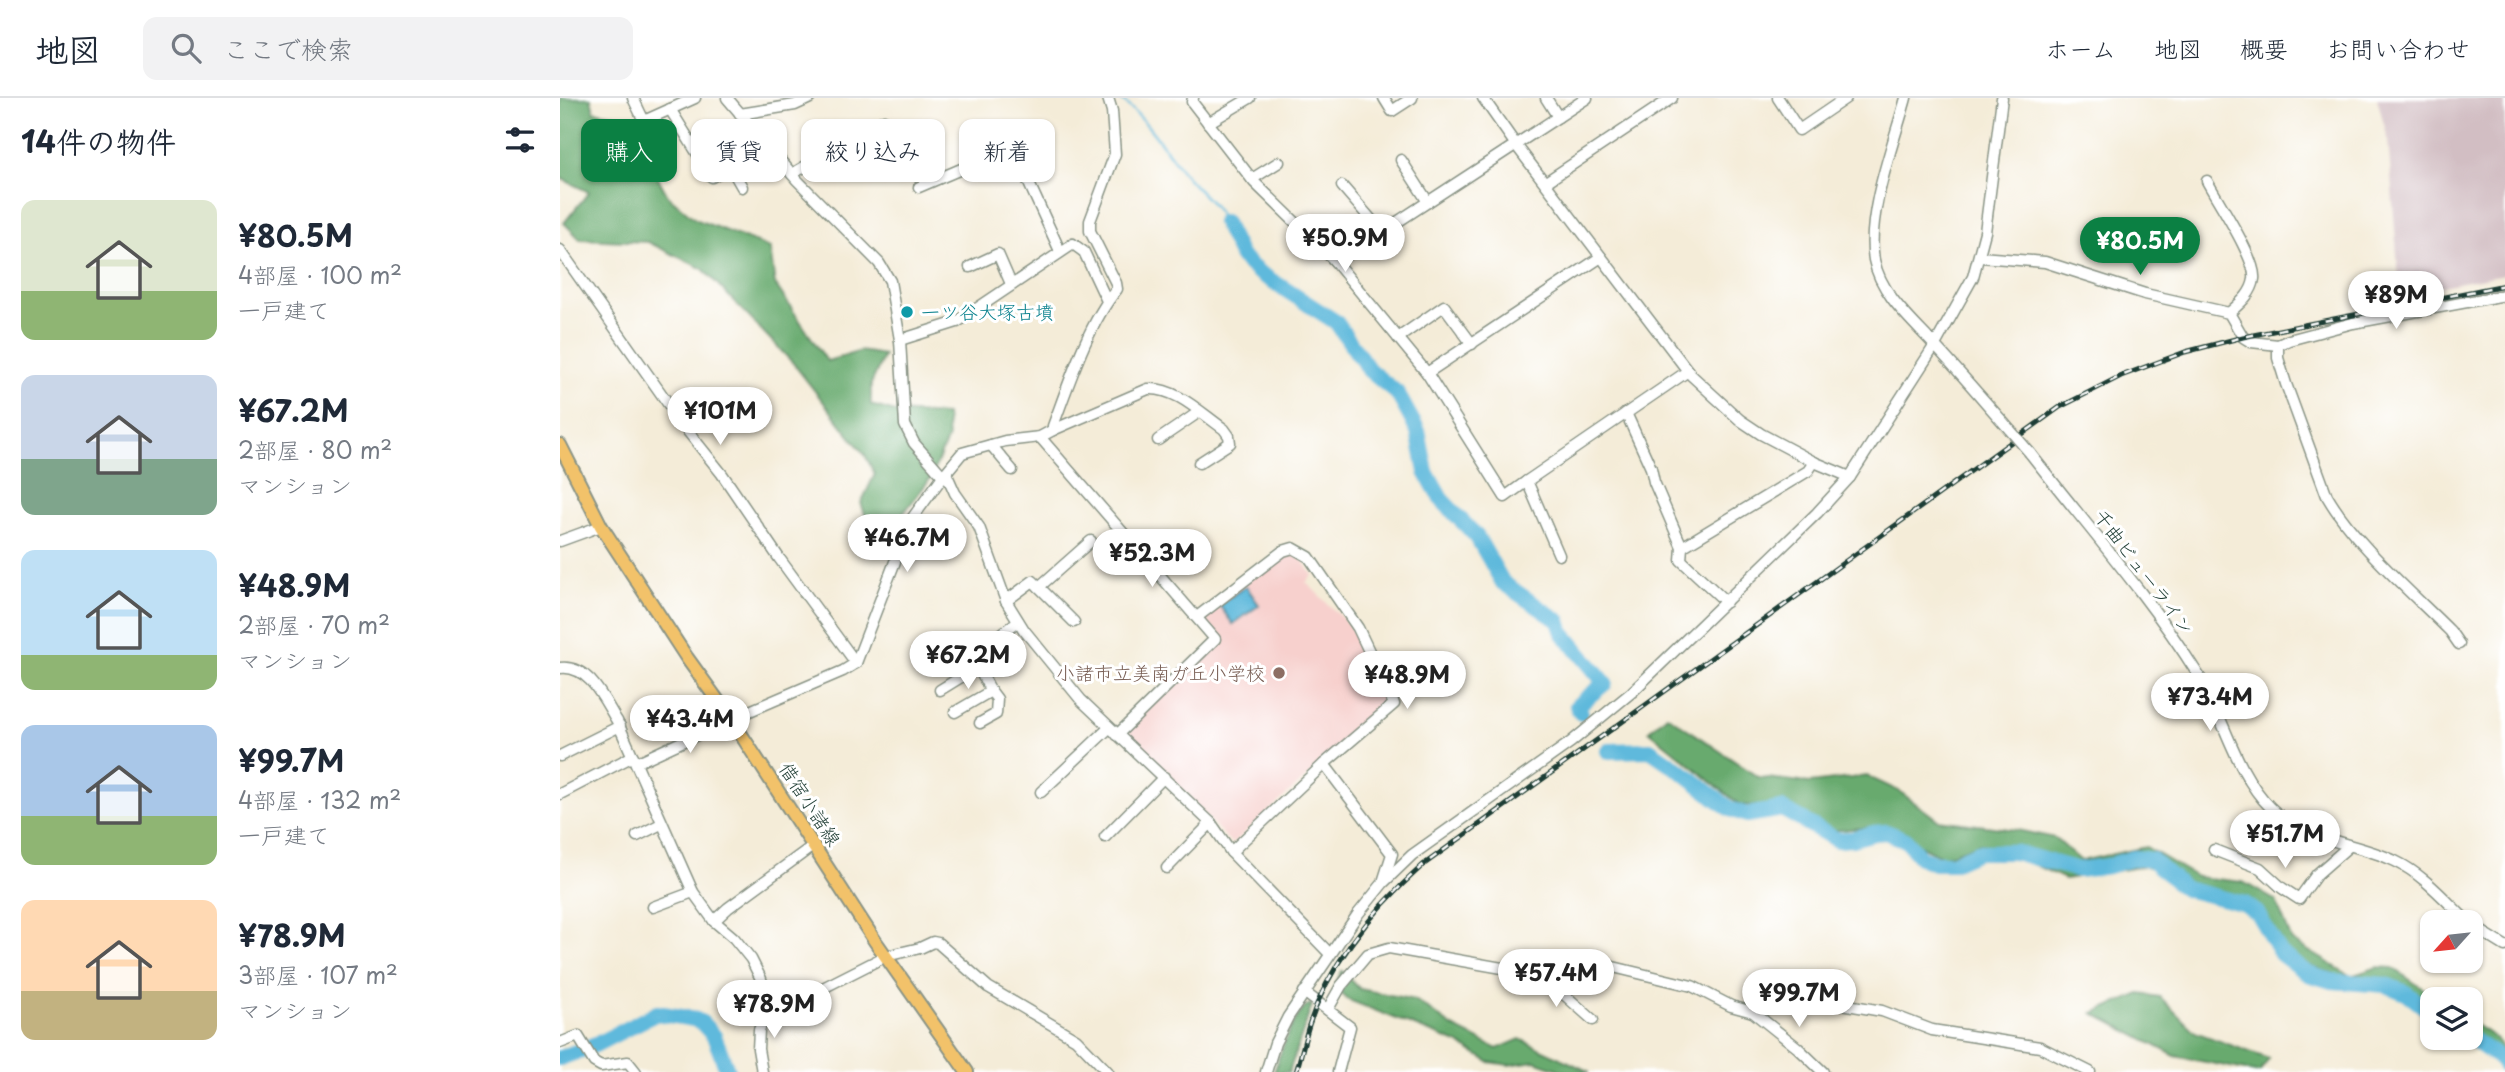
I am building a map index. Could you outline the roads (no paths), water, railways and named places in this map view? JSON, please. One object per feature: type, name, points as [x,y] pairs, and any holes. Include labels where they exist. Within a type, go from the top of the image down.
[{"type":"main road","name":"借宿小諸線","points":[[560,445],[601,526],[886,956],[967,1072]]},
{"type":"street","points":[[633,98],[644,121],[695,98]]},
{"type":"street","points":[[727,98],[744,119]]},
{"type":"street","points":[[740,114],[779,102],[795,105],[810,98]]},
{"type":"street","points":[[1053,430],[1073,371],[1107,301],[1117,289],[1090,231],[1090,221],[1115,154],[1112,111],[1108,98]]},
{"type":"street","points":[[1192,98],[1192,102],[1252,179],[1334,260],[1427,373],[1505,497],[1688,371]]},
{"type":"street","points":[[1208,123],[1251,98]]},
{"type":"street","points":[[1384,98],[1392,111],[1412,98]]},
{"type":"street","points":[[1546,98],[1558,117]]},
{"type":"street","points":[[1334,260],[1336,262],[1587,98]]},
{"type":"street","points":[[1546,182],[1672,98]]},
{"type":"street","points":[[1778,98],[1799,130],[1846,98]]},
{"type":"street","points":[[1906,98],[1881,187],[1873,232],[1874,260],[1882,283],[1935,345]]},
{"type":"street","points":[[1266,1072],[1275,1043],[1304,992],[1383,883],[1412,855],[1571,742],[1633,692],[1817,513],[1850,477],[1966,292],[1980,257],[1985,232],[2002,98]]},
{"type":"street","points":[[1489,100],[1516,145],[1688,371],[1740,420],[1814,462],[1850,477]]},
{"type":"street","points":[[670,109],[691,143]]},
{"type":"street","points":[[919,187],[980,162],[979,155],[1007,142],[1060,251]]},
{"type":"street","points":[[1401,160],[1428,202]]},
{"type":"street","points":[[1252,179],[1279,162]]},
{"type":"street","points":[[787,168],[879,263],[890,281],[900,340],[905,425],[914,443],[944,475],[979,527],[1006,601],[1018,621],[1081,700],[1211,823],[1231,852],[1330,954]]},
{"type":"street","points":[[792,174],[801,169]]},
{"type":"street","points":[[2207,181],[2250,258],[2255,277],[2245,299],[2229,313]]},
{"type":"street","points":[[739,182],[742,187]]},
{"type":"street","points":[[1342,186],[1381,231]]},
{"type":"street","points":[[900,340],[957,322],[1073,244],[1084,251],[1107,301]]},
{"type":"street","points":[[560,250],[856,663]]},
{"type":"street","points":[[970,267],[998,254],[1011,284]]},
{"type":"street","points":[[1427,373],[1601,257]]},
{"type":"street","points":[[1980,257],[2045,262],[2145,294],[2229,313],[2243,337],[2251,342],[2278,345],[2353,323],[2505,295]]},
{"type":"street","points":[[1398,338],[1444,306],[1472,344]]},
{"type":"street","name":"千曲ビューライン","points":[[1935,345],[2030,453],[2187,656],[2216,708],[2256,793],[2284,820],[2303,832],[2378,854],[2409,869],[2454,910]]},
{"type":"street","points":[[2278,345],[2278,358],[2286,384],[2327,496],[2337,513],[2450,631],[2459,644]]},
{"type":"street","points":[[560,794],[856,663],[911,520],[962,453],[1040,437],[1148,389],[1160,389],[1172,393],[1224,429],[1229,436],[1230,443],[1199,463]]},
{"type":"street","points":[[1158,440],[1199,412]]},
{"type":"street","points":[[1626,413],[1682,547],[1681,560],[1726,602]]},
{"type":"street","points":[[1040,437],[1215,639],[1041,792]]},
{"type":"street","points":[[991,445],[1012,470]]},
{"type":"street","points":[[1682,547],[1808,471],[1814,462]]},
{"type":"street","points":[[1527,481],[1559,555]]},
{"type":"street","points":[[560,541],[601,526]]},
{"type":"street","points":[[1039,587],[1091,541]]},
{"type":"street","points":[[1197,617],[1283,551],[1293,548],[1309,557],[1358,628],[1394,704],[1324,764],[1231,852]]},
{"type":"street","points":[[1006,601],[1033,581],[1074,622]]},
{"type":"street","points":[[979,723],[996,713],[997,699],[979,666],[977,653],[1018,621]]},
{"type":"street","points":[[940,690],[979,666]]},
{"type":"street","points":[[560,668],[575,669],[588,676],[620,726],[693,892],[714,921],[734,938],[761,979],[769,1006],[759,1031],[758,1049],[762,1072]]},
{"type":"street","points":[[955,712],[991,691]]},
{"type":"street","points":[[560,756],[620,726]]},
{"type":"street","points":[[1324,764],[1392,854],[1383,883]]},
{"type":"street","points":[[1105,837],[1164,777]]},
{"type":"street","points":[[1167,868],[1211,823]]},
{"type":"street","points":[[637,836],[662,824]]},
{"type":"street","points":[[714,921],[814,845]]},
{"type":"street","points":[[2214,850],[2260,868],[2281,888],[2298,899],[2317,874],[2349,846]]},
{"type":"street","points":[[653,907],[693,892]]},
{"type":"street","name":"千曲ビューライン","points":[[2483,933],[2505,946]]},
{"type":"street","points":[[769,1006],[815,992],[886,956],[933,942],[938,943],[988,987],[1076,1039],[1108,1072]]},
{"type":"street","points":[[1328,1009],[1340,986],[1368,954],[1389,948],[1542,975],[1555,975],[1591,965],[1608,966],[1692,986],[1731,1006],[1753,1013],[1798,1048],[1822,1072]]},
{"type":"street","points":[[1542,975],[1593,1020]]},
{"type":"street","points":[[1304,992],[1350,1027],[1338,1072]]},
{"type":"street","points":[[1753,1013],[1772,1007],[1792,1007],[1825,1001],[1882,1011],[1932,1030],[2040,1047],[2090,1072]]},
{"type":"street","points":[[560,1043],[578,1036],[594,1062],[601,1066],[628,1062],[636,1072]]},
{"type":"water","points":[[1246,586],[1259,605],[1233,624],[1219,605]]},
{"type":"waterway","points":[[1119,98],[1147,125],[1224,222]]},
{"type":"waterway","points":[[1224,222],[1241,257],[1258,272],[1336,322],[1369,370],[1397,393],[1418,431],[1426,472],[1441,499],[1477,537],[1503,583],[1559,621],[1563,633],[1605,683],[1577,706],[1581,713]]},
{"type":"waterway","points":[[1608,751],[1650,750],[1730,809],[1747,815],[1782,809],[1837,840],[1886,832],[1906,840],[1920,857],[1935,863],[1953,863],[1978,852],[2014,852],[2079,870],[2108,866],[2134,858],[2152,860],[2185,889],[2245,904],[2257,913],[2281,954],[2308,974],[2332,981],[2386,985],[2406,993],[2420,1004]]},
{"type":"waterway","points":[[560,1058],[595,1045],[657,1013],[694,1019],[702,1023],[714,1036],[728,1072]]},
{"type":"waterway","points":[[2483,1047],[2498,1057],[2505,1066]]},
{"type":"railway","points":[[1296,1072],[1318,1002],[1341,958],[1371,918],[1423,865],[2060,407],[2121,376],[2185,352],[2243,337],[2505,285]]},
{"type":"place","name":"一ツ谷大塚古墳","points":[[907,312]]},
{"type":"place","name":"小諸市立美南ガ丘小学校","points":[[1279,673]]}]
